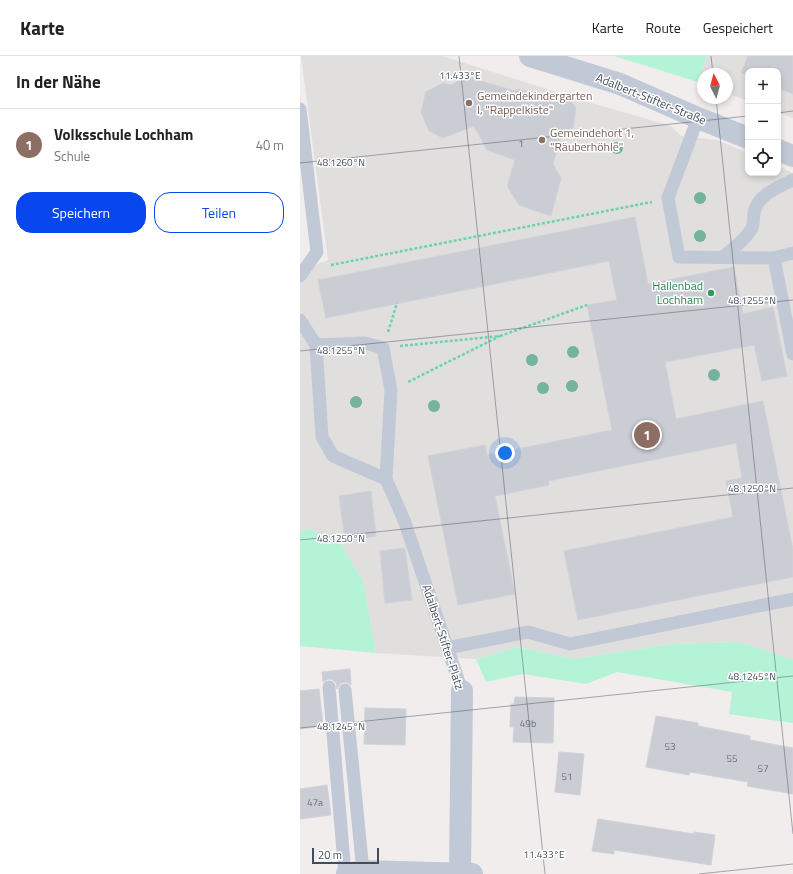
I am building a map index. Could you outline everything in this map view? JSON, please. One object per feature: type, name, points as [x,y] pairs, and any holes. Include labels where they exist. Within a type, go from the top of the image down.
[{"type":"street","name":"Adalbert-Stifter-Straße","points":[[530,56],[620,84],[745,137]]},
{"type":"street","points":[[781,151],[793,156]]},
{"type":"street","name":"Adalbert-Stifter-Platz","points":[[460,874],[462,692]]},
{"type":"street","points":[[351,873],[472,874]]},
{"type":"lane","points":[[300,109],[317,252],[302,273]]},
{"type":"lane","points":[[698,118],[668,198],[679,257],[774,258],[793,254]]},
{"type":"lane","points":[[723,257],[740,244],[752,228],[754,212],[762,198],[780,186],[793,180]]},
{"type":"lane","points":[[774,258],[793,354]]},
{"type":"lane","points":[[300,320],[316,345],[322,437],[333,456],[386,479]]},
{"type":"lane","points":[[316,345],[365,344],[383,348]]},
{"type":"lane","name":"Adalbert-Stifter-Platz","points":[[383,348],[391,390],[386,479],[404,520],[462,692]]},
{"type":"lane","points":[[447,648],[528,632],[570,644],[793,599]]},
{"type":"lane","points":[[329,687],[351,873]]},
{"type":"lane","points":[[345,690],[351,873]]},
{"type":"path","points":[[302,273],[668,198]]},
{"type":"path","points":[[397,303],[383,348],[500,336]]},
{"type":"path","points":[[391,390],[500,336],[587,306]]},
{"type":"shaded area","points":[[301,56],[442,56],[671,126],[681,136],[717,140],[745,152],[745,176],[781,176],[781,167],[793,173],[793,660],[740,642],[671,644],[573,659],[518,647],[476,659],[376,653],[363,581],[341,544],[309,529],[300,531],[300,271],[328,260]]},
{"type":"shaded area","points":[[707,56],[793,56],[793,118],[781,113],[781,68],[745,68],[745,100],[733,95],[733,68],[703,68]]},
{"type":"green space","points":[[614,56],[707,56],[703,68],[697,68],[697,82]]},
{"type":"green space","points":[[309,529],[341,544],[363,581],[376,653],[300,646],[300,531]]},
{"type":"green space","points":[[740,642],[793,660],[793,723],[729,714],[732,692],[617,672],[586,684],[523,674],[486,682],[476,659],[518,647],[573,659],[671,644]]},
{"type":"building","points":[[748,56],[793,56],[793,94],[781,89],[781,68],[745,68],[745,75],[741,73]]},
{"type":"building","points":[[464,76],[515,91],[519,89],[544,98],[555,94],[570,100],[576,108],[573,128],[562,134],[553,164],[561,178],[551,216],[519,205],[507,186],[515,160],[487,150],[474,126],[443,138],[429,131],[421,112],[426,92],[443,83],[452,85]]},
{"type":"building","points":[[635,217],[648,284],[734,267],[743,314],[773,307],[787,376],[762,381],[754,345],[665,362],[676,419],[763,401],[793,550],[793,577],[578,620],[564,551],[733,517],[726,481],[742,478],[736,443],[548,481],[549,485],[495,496],[515,594],[458,605],[428,456],[485,445],[487,455],[612,430],[587,305],[617,300],[609,261],[326,318],[318,280]]},
{"type":"building","points":[[371,491],[376,536],[345,541],[339,496]]},
{"type":"building","points":[[405,548],[412,600],[385,603],[380,551]]},
{"type":"building","points":[[350,669],[351,685],[344,682],[340,684],[337,689],[336,683],[333,680],[328,679],[323,682],[322,672]]},
{"type":"building","points":[[319,689],[323,726],[300,729],[300,691]]},
{"type":"building","points":[[515,697],[554,698],[553,743],[513,742],[514,727],[510,727],[511,704],[514,704]]},
{"type":"building","points":[[365,708],[406,709],[405,745],[364,744]]},
{"type":"building","points":[[656,716],[698,723],[698,726],[750,736],[750,740],[793,748],[793,794],[747,786],[748,782],[690,772],[689,775],[646,767]]},
{"type":"building","points":[[559,752],[584,754],[580,795],[555,792]]},
{"type":"building","points":[[327,785],[331,815],[300,819],[300,789]]},
{"type":"building","points":[[598,819],[694,834],[694,832],[715,835],[711,865],[614,850],[614,854],[592,851]]},
{"type":"place","name":"Gemeindekindergarten I, \"Rappelkiste\"","points":[[469,103]]},
{"type":"place","name":"Gemeindehort 1, \"Räuberhöhle\"","points":[[542,140]]},
{"type":"place","name":"Hallenbad Lochham","points":[[711,293]]},
{"type":"place","name":"Volksschule Lochham","points":[[647,435]]}]
